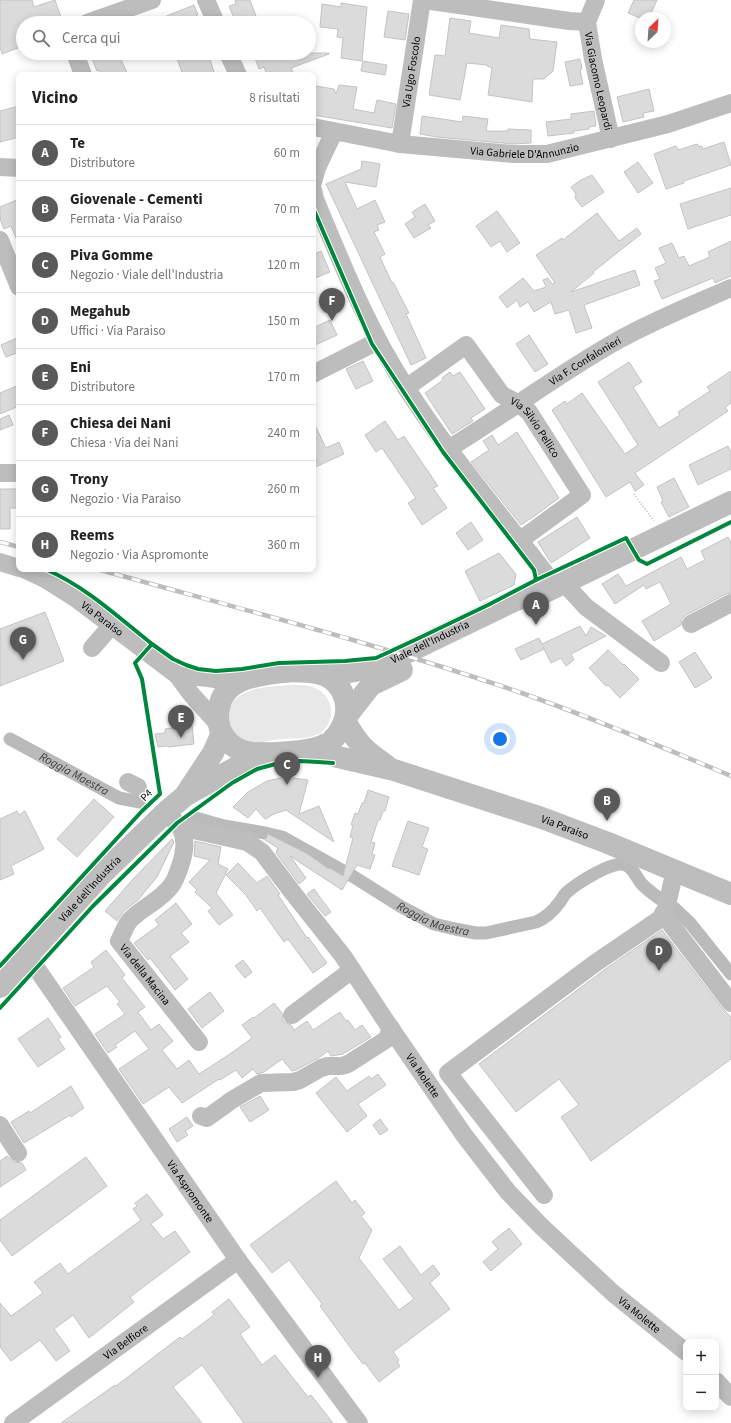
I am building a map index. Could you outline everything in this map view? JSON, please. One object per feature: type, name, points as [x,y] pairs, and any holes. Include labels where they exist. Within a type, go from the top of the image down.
[{"type":"main road","name":"Viale dell'Industria","points":[[312,672],[350,672],[377,667],[518,599],[554,588],[731,502]]},
{"type":"main road","name":"Viale dell'Industria","points":[[346,719],[371,685],[420,660],[525,611],[554,588]]},
{"type":"main road","points":[[312,672],[331,678],[342,689],[346,702],[346,719],[336,737],[325,745],[313,749],[256,754],[243,751],[232,746],[225,739],[220,729],[218,714],[220,701],[224,692],[236,682],[273,674],[312,672]]},
{"type":"main road","name":"Via Paraiso","points":[[346,719],[357,741],[364,749],[394,770]]},
{"type":"main road","name":"Viale dell'Industria","points":[[0,987],[103,873],[173,819],[212,753],[220,729]]},
{"type":"main road","name":"Via Paraiso","points":[[313,749],[338,757],[394,770],[542,818],[608,842],[731,894]]},
{"type":"main road","name":"Viale dell'Industria","points":[[186,795],[262,753]]},
{"type":"street","points":[[107,16],[152,0]]},
{"type":"street","points":[[206,0],[213,16]]},
{"type":"street","points":[[423,0],[562,20],[587,22]]},
{"type":"street","name":"Via Ugo Foscolo","points":[[400,144],[423,0]]},
{"type":"street","name":"Via Giacomo Leopardi","points":[[596,0],[587,22],[593,59],[611,139]]},
{"type":"street","points":[[78,60],[82,72]]},
{"type":"street","points":[[231,60],[237,72]]},
{"type":"street","name":"Via Gabriele D'Annunzio","points":[[316,128],[400,144],[512,154],[547,154],[668,124],[731,103]]},
{"type":"street","points":[[316,175],[334,132]]},
{"type":"street","points":[[0,167],[16,168]]},
{"type":"street","points":[[316,196],[318,206],[355,295],[378,341],[406,388],[448,449],[554,588],[586,607],[661,663]]},
{"type":"street","points":[[0,240],[16,280]]},
{"type":"street","name":"Via F. Confalonieri","points":[[448,449],[518,402],[615,342],[672,314],[731,288]]},
{"type":"street","points":[[316,372],[378,341]]},
{"type":"street","name":"Via Silvio Pellico","points":[[406,388],[466,345],[502,395],[518,402],[529,412],[582,495],[519,541]]},
{"type":"street","points":[[0,473],[16,473]]},
{"type":"street","points":[[0,562],[16,567]]},
{"type":"street","name":"Via Paraiso","points":[[30,572],[45,579],[78,600],[178,675],[191,694],[220,729]]},
{"type":"street","points":[[691,624],[731,603]]},
{"type":"street","points":[[92,648],[112,625]]},
{"type":"street","points":[[178,675],[236,682]]},
{"type":"street","name":"Via Molette","points":[[173,819],[247,842],[262,852],[343,956],[464,1135],[508,1192],[542,1227],[614,1294],[683,1350]]},
{"type":"street","name":"Via della Macina","points":[[173,819],[184,839],[185,847],[177,876],[171,886],[163,894],[131,920],[126,926],[119,941],[198,1042]]},
{"type":"street","points":[[544,1195],[448,1073],[594,964],[660,919],[666,909],[676,870]]},
{"type":"street","points":[[663,914],[731,1003]]},
{"type":"street","name":"Via Aspromonte","points":[[28,956],[238,1260],[359,1423]]},
{"type":"street","points":[[292,1015],[352,970]]},
{"type":"street","points":[[201,1116],[207,1118],[232,1100],[261,1083],[293,1082],[300,1080],[321,1068],[348,1064],[387,1039],[391,1028]]},
{"type":"street","points":[[0,1125],[18,1153]]},
{"type":"street","name":"Via Belfiore","points":[[13,1423],[238,1260]]},
{"type":"street","points":[[719,1384],[731,1397]]},
{"type":"path","points":[[634,494],[656,524],[650,527]]},
{"type":"shaded area","points":[[290,685],[311,686],[323,693],[327,698],[330,705],[331,718],[325,730],[310,737],[279,739],[255,743],[244,741],[236,734],[228,723],[228,716],[233,702],[239,696],[264,687]]},
{"type":"building","points":[[0,0],[32,0],[34,7],[55,0],[61,16],[16,16],[16,49],[2,54],[0,47]]},
{"type":"building","points":[[235,0],[250,0],[256,16],[233,16],[229,6],[236,4]]},
{"type":"building","points":[[634,0],[657,0],[652,12],[635,12],[635,16],[628,13]]},
{"type":"building","points":[[341,3],[367,7],[362,61],[341,58],[343,38],[337,37],[338,29],[320,27],[322,4],[341,7]]},
{"type":"building","points":[[194,5],[198,15],[196,16],[166,16]]},
{"type":"building","points":[[388,11],[409,14],[405,40],[384,37]]},
{"type":"building","points":[[450,18],[471,21],[469,33],[499,38],[501,25],[529,29],[530,39],[557,42],[553,71],[544,79],[533,79],[532,102],[488,95],[492,68],[487,65],[467,63],[460,100],[429,95],[435,55],[445,56]]},
{"type":"building","points":[[316,53],[329,54],[316,59]]},
{"type":"building","points":[[580,59],[582,69],[580,70],[583,84],[570,86],[565,62]]},
{"type":"building","points":[[92,60],[121,60],[127,72],[100,72],[99,70],[97,71]]},
{"type":"building","points":[[178,60],[210,60],[214,72],[182,72]]},
{"type":"building","points":[[256,60],[313,60],[291,68],[293,72],[266,72],[264,67],[259,69]]},
{"type":"building","points":[[363,61],[387,65],[385,75],[361,71]]},
{"type":"building","points":[[339,85],[357,87],[353,109],[374,113],[377,100],[396,104],[392,128],[316,115],[316,86],[334,89],[336,94]]},
{"type":"building","points":[[649,89],[654,111],[643,113],[644,117],[623,122],[617,97]]},
{"type":"building","points":[[16,107],[16,138],[0,142],[0,111]]},
{"type":"building","points":[[594,111],[596,126],[589,127],[589,129],[574,131],[574,133],[548,136],[546,122],[571,119],[571,114]]},
{"type":"building","points":[[422,116],[462,122],[463,116],[488,119],[486,131],[508,131],[508,129],[531,130],[531,143],[513,144],[420,134]]},
{"type":"building","points":[[724,142],[731,165],[684,181],[684,183],[666,189],[654,154],[676,146],[678,150],[697,144],[699,147],[702,146],[703,149]]},
{"type":"building","points":[[362,161],[380,164],[376,187],[345,182],[357,209],[375,200],[385,222],[377,225],[379,230],[374,232],[385,254],[380,257],[392,283],[393,282],[409,313],[406,314],[426,358],[411,365],[326,184],[361,169]]},
{"type":"building","points":[[638,162],[653,183],[638,193],[624,172]]},
{"type":"building","points":[[592,175],[604,192],[582,207],[575,198],[576,194],[571,187]]},
{"type":"building","points":[[731,188],[731,215],[688,229],[680,204]]},
{"type":"building","points":[[16,200],[16,238],[11,226],[4,229],[0,219],[0,207]]},
{"type":"building","points":[[425,204],[435,221],[428,225],[431,228],[414,238],[405,224],[415,217],[412,212]]},
{"type":"building","points":[[497,211],[520,243],[507,252],[500,241],[491,247],[476,226]]},
{"type":"building","points":[[597,213],[619,241],[637,228],[641,234],[593,272],[594,273],[571,292],[635,270],[640,285],[584,305],[592,328],[576,333],[569,310],[555,314],[551,302],[534,312],[528,302],[520,307],[517,300],[507,308],[499,297],[523,278],[534,291],[546,287],[543,280],[548,278],[552,284],[555,283],[536,255],[562,238],[563,240]]},
{"type":"building","points":[[731,241],[731,276],[715,283],[713,278],[662,299],[654,281],[660,279],[655,268],[666,263],[659,248],[672,243],[679,258],[684,256],[689,266],[710,257],[708,252]]},
{"type":"building","points":[[321,251],[330,272],[316,278],[316,254]]},
{"type":"building","points":[[330,320],[337,335],[316,345],[316,327]]},
{"type":"building","points":[[529,335],[548,364],[535,372],[516,344]]},
{"type":"building","points":[[16,338],[16,353],[6,357],[1,345]]},
{"type":"building","points":[[363,361],[373,381],[356,389],[346,369]]},
{"type":"building","points":[[629,362],[642,382],[633,387],[659,428],[680,415],[678,412],[710,391],[707,387],[731,371],[731,403],[725,407],[728,411],[635,473],[644,485],[635,491],[630,482],[606,497],[552,410],[565,401],[567,404],[582,393],[625,454],[638,445],[598,382]]},
{"type":"building","points":[[450,372],[453,376],[460,372],[485,409],[471,418],[473,421],[452,434],[425,393],[443,380],[442,378]]},
{"type":"building","points":[[16,386],[16,407],[0,414],[0,393]]},
{"type":"building","points":[[9,415],[13,425],[0,430],[0,419]]},
{"type":"building","points":[[385,421],[398,440],[404,436],[438,486],[433,488],[447,508],[422,525],[408,503],[416,498],[382,448],[376,452],[365,435]]},
{"type":"building","points":[[316,427],[326,448],[339,442],[344,454],[316,467]]},
{"type":"building","points":[[517,432],[559,498],[521,525],[471,462],[489,450],[483,441],[492,435],[498,445]]},
{"type":"building","points":[[728,446],[731,452],[731,469],[698,485],[689,465]]},
{"type":"building","points":[[674,478],[689,507],[669,517],[661,502],[663,501],[657,487]]},
{"type":"building","points":[[0,489],[16,489],[16,508],[10,508],[10,529],[0,529]]},
{"type":"building","points":[[577,517],[590,538],[551,563],[538,542]]},
{"type":"building","points":[[471,522],[483,540],[468,550],[456,533]]},
{"type":"building","points":[[728,537],[731,543],[731,593],[726,594],[686,615],[682,619],[681,625],[654,641],[642,621],[671,604],[660,582],[646,589],[644,585],[615,604],[602,584],[618,574],[626,586],[681,557],[687,569],[705,560],[701,551]]},
{"type":"building","points":[[499,553],[516,574],[514,585],[480,601],[465,571]]},
{"type":"building","points":[[45,612],[64,661],[0,686],[0,629]]},
{"type":"building","points":[[580,626],[586,636],[591,627],[606,636],[571,654],[574,660],[566,666],[561,658],[551,663],[544,649],[521,660],[515,649],[539,638],[542,644]]},
{"type":"building","points":[[608,650],[639,679],[620,698],[589,668]]},
{"type":"building","points":[[695,652],[712,678],[695,688],[679,662]]},
{"type":"building","points":[[192,725],[194,744],[158,747],[155,734],[165,733],[165,729]]},
{"type":"building","points":[[285,777],[308,780],[299,814],[319,806],[334,842],[286,810],[265,819],[256,809],[248,818],[233,807],[248,792],[267,781]]},
{"type":"building","points":[[368,790],[389,797],[385,811],[383,811],[380,820],[378,820],[371,842],[375,843],[372,854],[375,855],[370,869],[357,865],[342,890],[290,856],[306,878],[299,884],[276,853],[278,848],[265,840],[268,834],[306,853],[329,869],[330,868],[343,876],[353,838],[350,837],[353,825],[351,825],[355,813],[358,814],[362,803],[364,803]]},
{"type":"building","points":[[94,799],[114,817],[77,857],[57,839]]},
{"type":"building","points":[[17,811],[19,815],[25,811],[44,849],[11,866],[14,874],[0,880],[0,819]]},
{"type":"building","points":[[408,821],[429,828],[422,847],[428,849],[419,875],[392,866]]},
{"type":"building","points":[[172,839],[174,842],[157,877],[138,900],[124,911],[117,921],[105,911],[134,878]]},
{"type":"building","points":[[195,841],[221,847],[218,864],[228,869],[216,893],[233,915],[219,925],[208,911],[212,908],[195,892],[197,890],[189,882],[210,860],[194,856]]},
{"type":"building","points":[[238,863],[257,883],[267,876],[307,938],[308,937],[327,963],[313,973],[288,939],[284,942],[260,908],[257,911],[245,894],[226,875]]},
{"type":"building","points":[[314,889],[331,912],[325,916],[307,894]]},
{"type":"building","points":[[176,903],[192,924],[181,933],[189,942],[170,956],[188,979],[175,990],[150,958],[148,960],[134,943],[159,925],[155,920]]},
{"type":"building","points":[[662,930],[723,1009],[731,1017],[731,1059],[591,1161],[561,1117],[579,1105],[559,1079],[516,1112],[479,1064],[604,970]]},
{"type":"building","points":[[106,950],[125,975],[122,978],[145,1007],[138,1012],[151,1030],[159,1024],[173,1041],[162,1050],[177,1069],[189,1060],[199,1074],[230,1054],[252,1038],[242,1025],[274,1003],[282,1013],[283,1021],[291,1025],[294,1030],[307,1021],[313,1030],[340,1012],[355,1030],[362,1025],[371,1037],[343,1054],[331,1056],[328,1051],[296,1070],[292,1071],[282,1059],[264,1072],[257,1074],[253,1069],[242,1078],[236,1070],[182,1103],[169,1087],[143,1104],[119,1069],[149,1049],[135,1031],[115,1045],[117,1047],[108,1053],[95,1034],[125,1014],[117,1004],[120,1002],[107,986],[75,1006],[63,988],[94,967],[91,962]]},
{"type":"building","points":[[243,960],[252,972],[245,978],[235,966]]},
{"type":"building","points":[[210,992],[224,1011],[202,1028],[188,1009]]},
{"type":"building","points":[[48,1018],[61,1037],[58,1039],[65,1049],[38,1067],[18,1039]]},
{"type":"building","points":[[378,1074],[386,1085],[358,1104],[367,1116],[347,1132],[316,1093],[336,1077],[347,1091],[369,1076],[371,1079]]},
{"type":"building","points":[[71,1086],[84,1108],[71,1117],[70,1115],[24,1143],[11,1122],[29,1111],[30,1113]]},
{"type":"building","points":[[260,1096],[269,1110],[250,1122],[240,1107]]},
{"type":"building","points":[[187,1117],[193,1126],[185,1131],[188,1135],[177,1142],[169,1129]]},
{"type":"building","points":[[380,1119],[388,1130],[380,1135],[373,1125]]},
{"type":"building","points":[[7,1156],[14,1162],[22,1163],[26,1170],[0,1187],[0,1161]]},
{"type":"building","points":[[86,1157],[107,1186],[12,1256],[0,1240],[0,1220]]},
{"type":"building","points":[[336,1181],[352,1203],[355,1200],[365,1213],[361,1216],[372,1230],[359,1258],[399,1310],[414,1299],[383,1259],[400,1246],[421,1275],[433,1265],[440,1274],[430,1283],[450,1309],[393,1352],[399,1360],[397,1362],[400,1366],[379,1382],[365,1363],[363,1364],[350,1347],[320,1306],[322,1304],[289,1260],[272,1273],[250,1245]]},
{"type":"building","points":[[147,1194],[163,1215],[151,1224],[163,1239],[175,1231],[190,1252],[130,1297],[134,1302],[89,1338],[73,1315],[54,1329],[70,1351],[56,1361],[40,1340],[11,1361],[0,1347],[0,1303],[11,1316],[43,1293],[34,1282],[60,1263],[68,1274],[141,1220],[133,1209],[137,1206],[135,1203]]},
{"type":"building","points":[[509,1228],[522,1244],[491,1271],[483,1262],[498,1249],[492,1242]]},
{"type":"building","points":[[229,1299],[250,1327],[240,1334],[262,1365],[275,1355],[308,1397],[311,1395],[333,1423],[244,1423],[202,1365],[173,1387],[202,1423],[61,1423],[115,1385],[116,1386],[180,1337],[182,1339],[214,1315],[212,1312]]},
{"type":"waterway","name":"Roggia Maestra","points":[[10,739],[119,798],[140,802]]},
{"type":"waterway","name":"Roggia Maestra","points":[[192,817],[224,826],[282,837],[354,877],[400,906],[434,924],[476,933],[486,933],[536,922],[552,911],[566,893],[578,884],[595,873],[620,864],[631,868],[641,883],[660,899]]},
{"type":"waterway","name":"Roggia Maestra","points":[[674,908],[690,923],[731,974]]},
{"type":"railway","points":[[0,542],[16,546]]},
{"type":"railway","points":[[108,572],[307,627],[516,691],[651,743],[731,776]]},
{"type":"cycle path","points":[[316,215],[372,344],[443,452],[534,570],[536,580]]},
{"type":"cycle path","name":"P4","points":[[0,966],[142,811],[160,794],[142,679],[135,663],[152,644],[173,659],[186,665],[198,669],[216,671],[242,669],[279,663],[345,661],[376,658],[626,538],[639,560],[647,564],[731,522]]},
{"type":"cycle path","points":[[51,572],[87,593],[152,644]]},
{"type":"cycle path","points":[[0,1008],[93,906],[177,823],[232,783],[257,769],[279,763],[300,761],[333,763]]},
{"type":"place","name":"Chiesa dei Nani","points":[[332,321]]},
{"type":"place","name":"Te","points":[[536,625]]},
{"type":"place","name":"Trony","points":[[23,660]]},
{"type":"place","name":"Eni","points":[[181,738]]},
{"type":"place","name":"Piva Gomme","points":[[287,785]]},
{"type":"place","name":"Giovenale - Cementi","points":[[607,821]]},
{"type":"place","name":"Megahub","points":[[659,971]]},
{"type":"place","name":"Reems","points":[[318,1378]]}]
